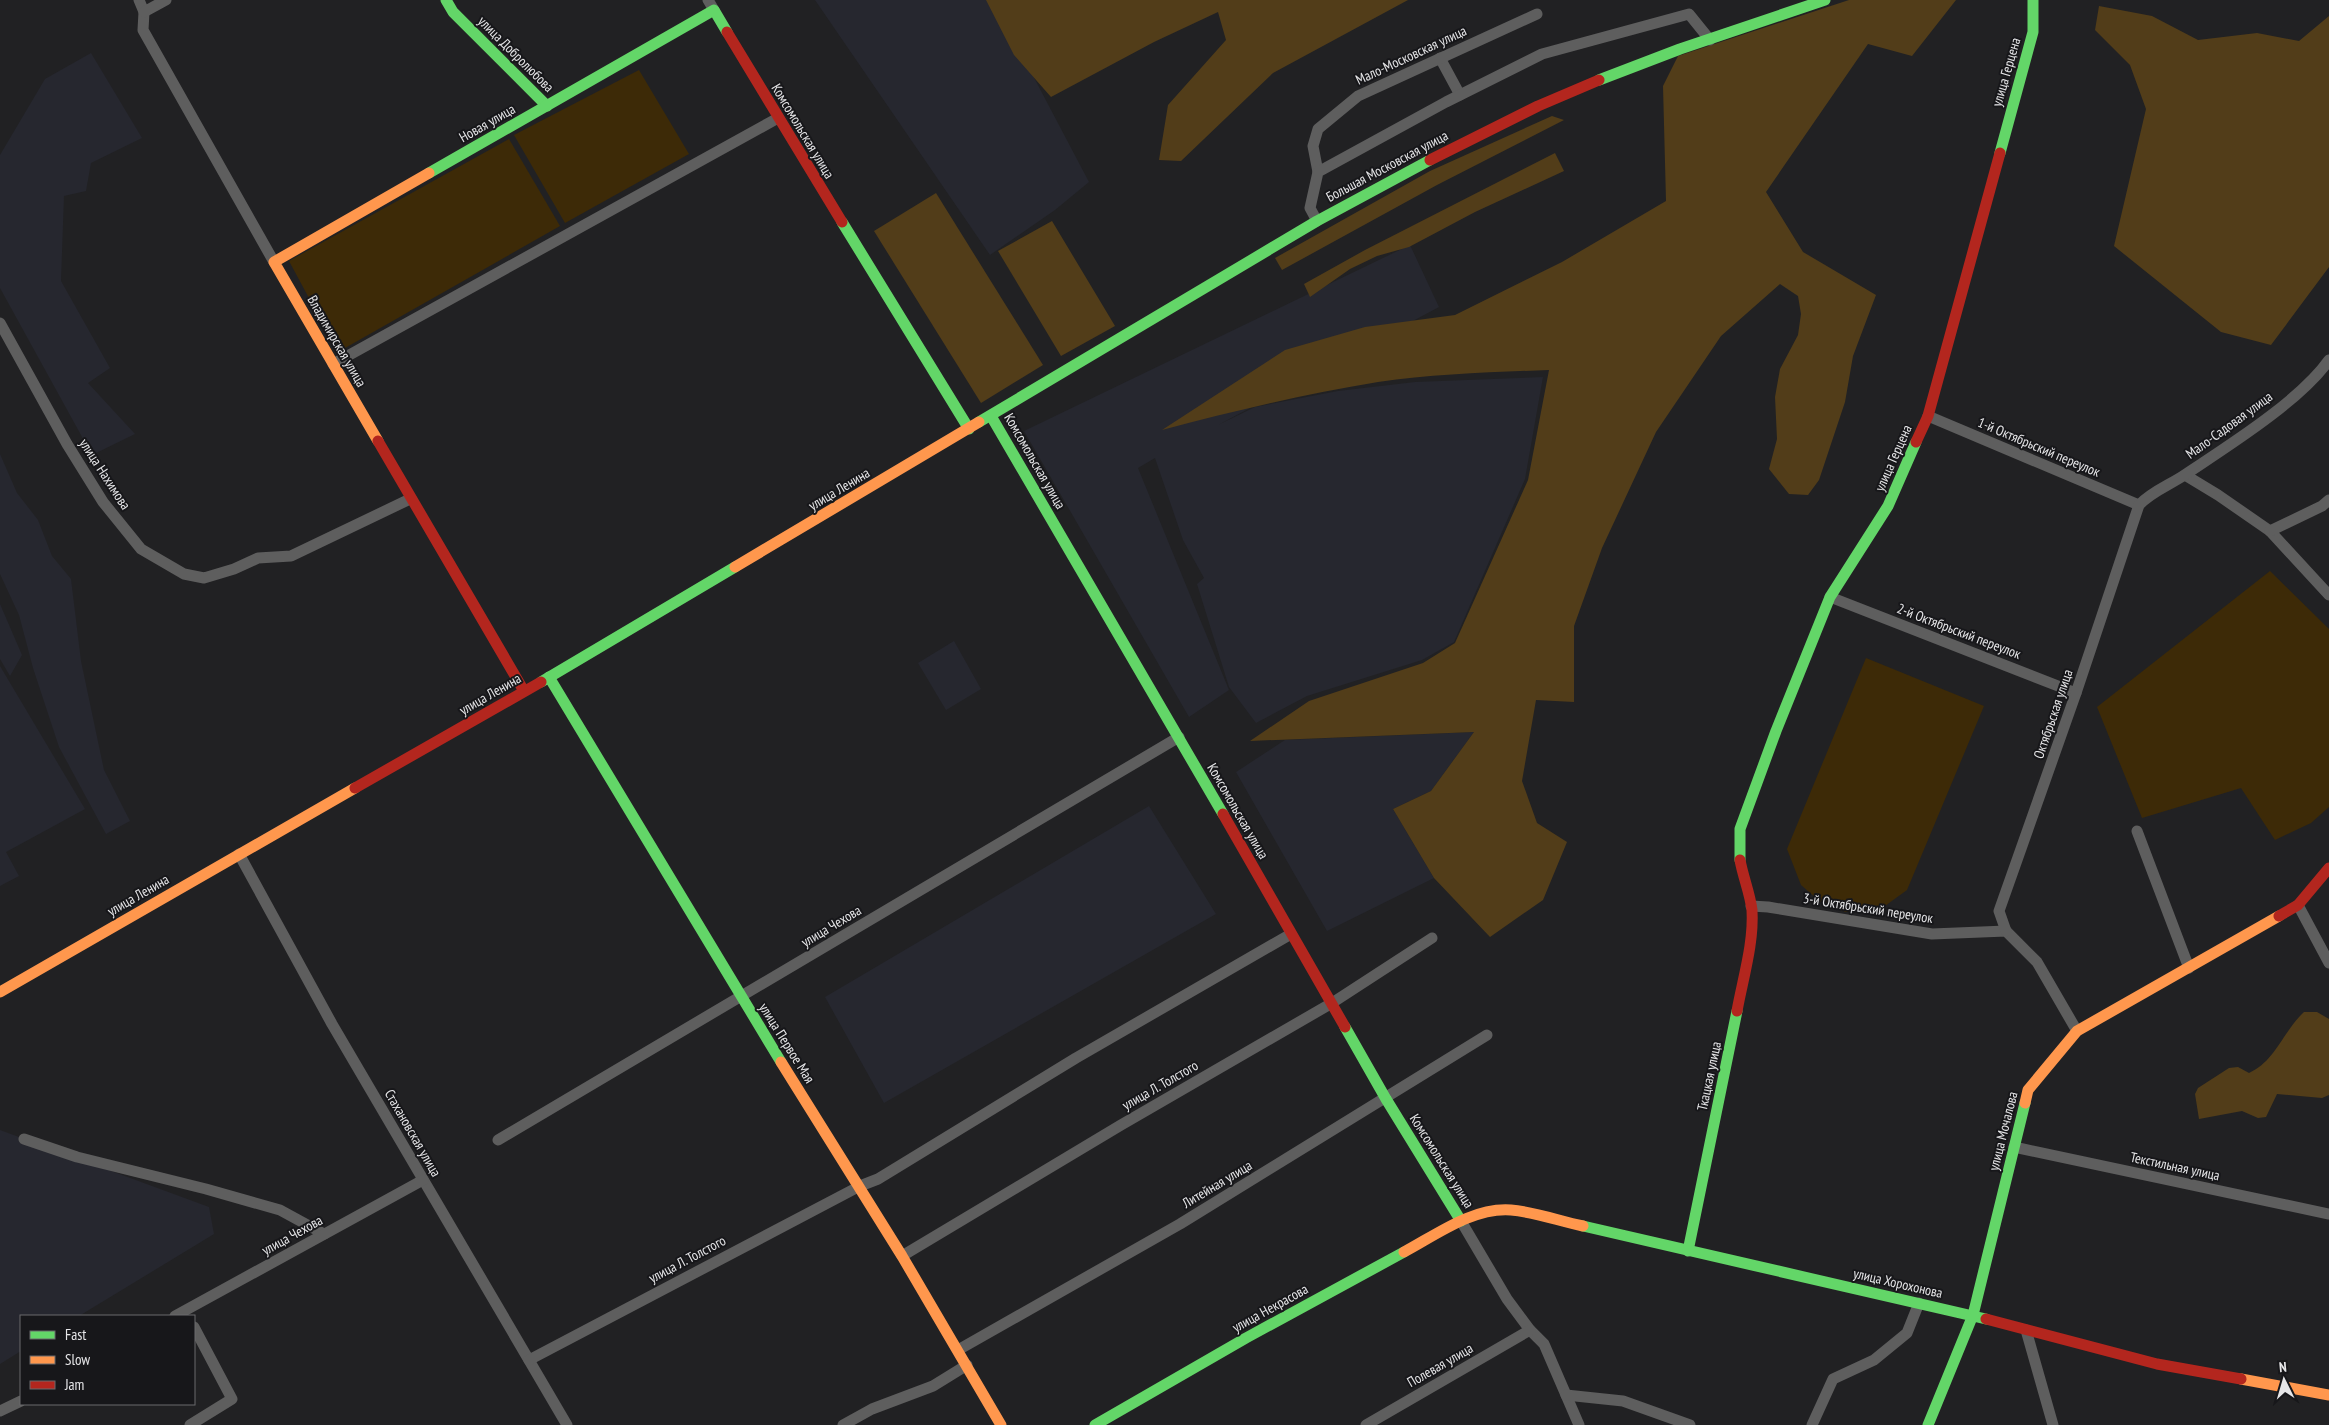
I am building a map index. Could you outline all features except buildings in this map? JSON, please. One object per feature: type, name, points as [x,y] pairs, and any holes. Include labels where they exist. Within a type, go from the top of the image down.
[{"type":"street","name":"Владимирская улица","points":[[139,0],[144,12],[143,30],[410,499],[524,691]]},
{"type":"street","points":[[144,12],[166,0]]},
{"type":"street","name":"улица Добролюбова","points":[[446,0],[453,12],[547,106]]},
{"type":"street","name":"Большая Московская улица","points":[[991,416],[1317,221],[1426,160],[1540,106],[1643,63],[1825,0]]},
{"type":"street","name":"улица Герцена","points":[[1751,906],[1738,861],[1737,844],[1740,829],[1776,731],[1830,597],[1888,506],[1928,416],[2033,32],[2033,0]]},
{"type":"street","name":"Новая улица","points":[[274,262],[547,106],[711,5]]},
{"type":"street","name":"Комсомольская улица","points":[[711,5],[778,118],[969,429]]},
{"type":"street","name":"Мало-Московская улица","points":[[1318,172],[1313,146],[1318,130],[1358,96],[1537,14]]},
{"type":"street","points":[[1317,221],[1310,208],[1318,172],[1460,95],[1542,54],[1689,14],[1710,40]]},
{"type":"street","points":[[1440,58],[1460,95]]},
{"type":"street","points":[[333,364],[778,118]]},
{"type":"street","name":"улица Нахимова","points":[[0,323],[67,444],[103,502],[141,549],[184,574],[204,578],[234,569],[258,558],[291,556],[410,499]]},
{"type":"street","name":"Мало-Садовая улица","points":[[2139,506],[2148,496],[2185,475],[2281,407],[2323,369],[2329,360]]},
{"type":"street","name":"Комсомольская улица","points":[[991,416],[1179,737],[1386,1099],[1461,1221]]},
{"type":"street","name":"улица Ленина","points":[[0,992],[549,677],[991,416]]},
{"type":"street","name":"1-й Октябрьский переулок","points":[[1928,416],[2139,506]]},
{"type":"street","points":[[2185,475],[2270,531],[2329,595]]},
{"type":"street","points":[[2270,531],[2322,506],[2329,500]]},
{"type":"street","name":"Октябрьская улица","points":[[2006,931],[1998,912],[2076,693],[2139,506]]},
{"type":"street","name":"2-й Октябрьский переулок","points":[[1830,597],[2076,693]]},
{"type":"street","name":"улица Первое Мая","points":[[549,677],[741,998],[860,1186],[1001,1425]]},
{"type":"street","name":"улица Чехова","points":[[498,1140],[741,998],[1179,737]]},
{"type":"street","points":[[2137,831],[2189,968]]},
{"type":"street","name":"Стахановская улица","points":[[239,854],[332,1024],[567,1425]]},
{"type":"street","name":"улица Мочалова","points":[[1928,1425],[1973,1315],[2028,1090],[2077,1031],[2298,905],[2329,868]]},
{"type":"street","points":[[2298,905],[2329,963]]},
{"type":"street","name":"3-й Октябрьский переулок","points":[[1751,906],[1768,907],[1932,934],[2006,931]]},
{"type":"street","name":"Ткацкая улица","points":[[1688,1251],[1744,981],[1750,944],[1751,906]]},
{"type":"street","points":[[2006,931],[2037,962],[2077,1031]]},
{"type":"street","name":"улица Л. Толстого","points":[[529,1360],[860,1186],[878,1179],[1076,1058],[1291,934]]},
{"type":"street","name":"улица Л. Толстого","points":[[902,1256],[1121,1125],[1332,1003],[1432,938]]},
{"type":"street","name":"Литейная улица","points":[[958,1350],[1180,1224],[1386,1099],[1486,1035]]},
{"type":"street","points":[[24,1139],[78,1157],[206,1189],[280,1210],[324,1234]]},
{"type":"street","name":"Текстильная улица","points":[[2014,1147],[2329,1214]]},
{"type":"street","name":"улица Чехова","points":[[183,1314],[422,1180]]},
{"type":"street","name":"улица Хорохонова","points":[[1461,1221],[1482,1213],[1510,1210],[1973,1315],[2157,1364],[2329,1394]]},
{"type":"street","points":[[1461,1221],[1507,1299],[1530,1330],[1544,1344],[1578,1425]]},
{"type":"street","name":"улица Некрасова","points":[[1094,1425],[1246,1338],[1461,1221]]},
{"type":"street","points":[[1812,1425],[1833,1379],[1874,1360],[1907,1334],[1919,1303]]},
{"type":"street","points":[[193,1424],[232,1399],[195,1329]]},
{"type":"street","name":"Полевая улица","points":[[1366,1425],[1530,1330]]},
{"type":"street","points":[[2026,1330],[2054,1425]]},
{"type":"street","points":[[843,1425],[872,1409],[933,1386],[967,1365]]},
{"type":"street","points":[[1566,1395],[1623,1401],[1690,1425]]},
{"type":"street","points":[[0,1411],[20,1402]]},
{"type":"shaded area","points":[[815,0],[993,0],[1089,182],[1055,210],[990,255]]},
{"type":"shaded area","points":[[986,0],[1408,0],[1273,73],[1181,161],[1159,160],[1168,105],[1226,40],[1218,12],[1154,42],[1051,97],[1014,55]]},
{"type":"shaded area","points":[[1849,0],[1956,0],[1912,56],[1868,44],[1766,192],[1803,252],[1876,295],[1853,356],[1845,402],[1819,480],[1808,495],[1789,494],[1769,469],[1777,439],[1775,397],[1780,369],[1798,335],[1801,314],[1798,296],[1780,284],[1721,336],[1656,432],[1602,548],[1574,626],[1574,702],[1536,700],[1522,781],[1537,823],[1567,842],[1543,900],[1490,937],[1434,878],[1393,809],[1431,791],[1474,732],[1250,741],[1309,701],[1423,663],[1455,643],[1528,480],[1549,370],[1442,375],[1378,382],[1269,403],[1162,430],[1285,350],[1365,327],[1455,315],[1562,262],[1666,201],[1663,86],[1678,56]]},
{"type":"shaded area","points":[[2099,6],[2152,16],[2198,40],[2257,33],[2299,41],[2329,16],[2329,267],[2271,345],[2221,332],[2114,246],[2146,109],[2130,65],[2095,30]]},
{"type":"shaded area","points":[[91,53],[142,138],[91,163],[86,191],[64,196],[61,281],[110,368],[88,383],[135,434],[92,455],[0,288],[0,155],[45,79]]},
{"type":"shaded area","points":[[639,70],[689,154],[565,223],[514,135]]},
{"type":"shaded area","points":[[1552,116],[1564,120],[1437,185],[1282,270],[1275,258],[1430,171]]},
{"type":"shaded area","points":[[509,139],[560,226],[338,352],[289,261]]},
{"type":"shaded area","points":[[1555,153],[1564,171],[1475,212],[1409,247],[1377,256],[1350,269],[1310,297],[1304,284],[1365,250]]},
{"type":"shaded area","points":[[936,193],[1043,365],[981,403],[874,231]]},
{"type":"shaded area","points":[[1052,221],[1115,326],[1061,356],[998,251]]},
{"type":"shaded area","points":[[1410,245],[1439,307],[1218,425],[1255,407],[1338,391],[1415,382],[1543,377],[1525,479],[1454,642],[1422,660],[1307,696],[1256,723],[1229,687],[1197,584],[1204,578],[1183,540],[1155,458],[1138,468],[1229,690],[1189,717],[1024,431]]},
{"type":"shaded area","points":[[0,454],[17,493],[38,520],[52,556],[71,579],[81,661],[104,770],[130,821],[106,834],[59,747],[33,668],[19,615],[0,574]]},
{"type":"shaded area","points":[[2270,571],[2329,629],[2329,807],[2311,823],[2275,840],[2241,788],[2142,818],[2097,707]]},
{"type":"shaded area","points":[[0,604],[22,655],[10,676],[0,659]]},
{"type":"shaded area","points":[[954,641],[981,689],[946,710],[918,663]]},
{"type":"shaded area","points":[[1866,658],[1984,706],[1907,890],[1878,911],[1846,912],[1823,904],[1801,885],[1787,849]]},
{"type":"shaded area","points":[[0,666],[85,809],[6,852],[19,876],[0,886]]},
{"type":"shaded area","points":[[1474,732],[1431,791],[1393,809],[1434,878],[1327,931],[1236,772],[1285,740]]},
{"type":"shaded area","points":[[1149,806],[1216,914],[884,1103],[825,997]]},
{"type":"shaded area","points":[[2304,1012],[2317,1012],[2329,1019],[2329,1095],[2322,1098],[2277,1094],[2266,1117],[2258,1118],[2242,1111],[2199,1119],[2195,1094],[2198,1088],[2229,1068],[2238,1067],[2249,1073],[2258,1068],[2273,1054]]},
{"type":"shaded area","points":[[0,1130],[209,1207],[214,1234],[81,1315],[20,1315],[20,1352],[0,1364]]},
{"type":"traffic: fast","points":[[446,0],[453,12],[547,106]]},
{"type":"traffic: fast","points":[[1599,80],[1680,49],[1825,0]]},
{"type":"traffic: fast","points":[[2000,153],[2033,32],[2033,0]]},
{"type":"traffic: fast","points":[[429,173],[714,10],[727,32]]},
{"type":"traffic: fast","points":[[979,422],[1317,221],[1430,160]]},
{"type":"traffic: fast","points":[[842,222],[969,429]]},
{"type":"traffic: fast","points":[[991,416],[1223,814]]},
{"type":"traffic: fast","points":[[1740,860],[1740,829],[1776,731],[1830,597],[1888,506],[1916,442]]},
{"type":"traffic: fast","points":[[541,682],[735,567]]},
{"type":"traffic: fast","points":[[549,677],[781,1062]]},
{"type":"traffic: fast","points":[[1688,1251],[1737,1011]]},
{"type":"traffic: fast","points":[[1345,1027],[1386,1099],[1461,1221]]},
{"type":"traffic: fast","points":[[1928,1425],[1973,1315],[2025,1103]]},
{"type":"traffic: fast","points":[[1583,1226],[1986,1319]]},
{"type":"traffic: fast","points":[[1095,1425],[1246,1338],[1404,1252]]},
{"type":"traffic: slow","points":[[378,441],[274,262],[429,173]]},
{"type":"traffic: slow","points":[[735,567],[979,422]]},
{"type":"traffic: slow","points":[[0,992],[355,788]]},
{"type":"traffic: slow","points":[[2025,1103],[2028,1090],[2077,1031],[2279,916]]},
{"type":"traffic: slow","points":[[781,1062],[902,1256],[1001,1425]]},
{"type":"traffic: slow","points":[[1404,1252],[1469,1217],[1497,1210],[1529,1213],[1583,1226]]},
{"type":"traffic: slow","points":[[2241,1379],[2329,1395]]},
{"type":"traffic: jam","points":[[727,32],[842,222]]},
{"type":"traffic: jam","points":[[1430,160],[1538,106],[1599,80]]},
{"type":"traffic: jam","points":[[1916,442],[1928,416],[2000,153]]},
{"type":"traffic: jam","points":[[378,441],[524,691]]},
{"type":"traffic: jam","points":[[355,788],[541,682]]},
{"type":"traffic: jam","points":[[1223,814],[1345,1027]]},
{"type":"traffic: jam","points":[[1737,1011],[1750,948],[1752,922],[1751,904],[1740,860]]},
{"type":"traffic: jam","points":[[2279,916],[2298,905],[2329,868]]},
{"type":"traffic: jam","points":[[1986,1319],[2157,1364],[2241,1379]]}]
